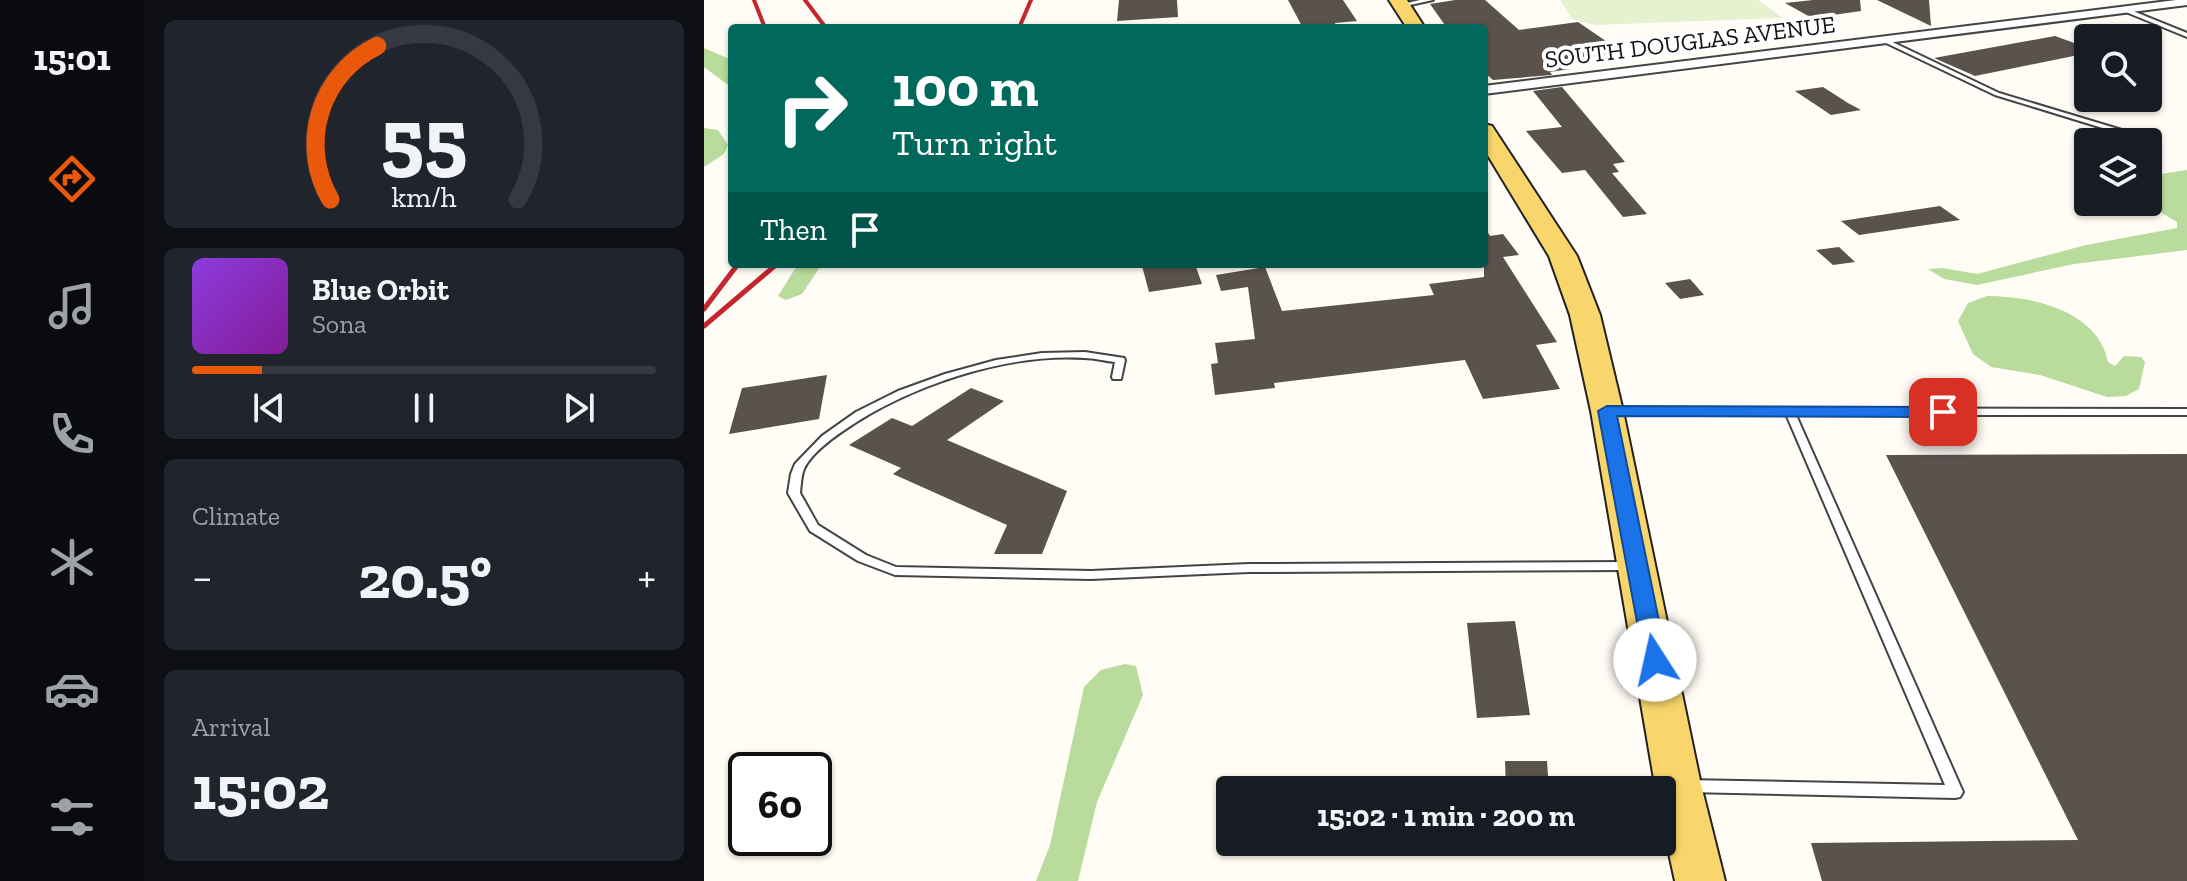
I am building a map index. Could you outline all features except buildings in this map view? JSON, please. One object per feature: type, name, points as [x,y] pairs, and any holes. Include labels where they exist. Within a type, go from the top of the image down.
[{"type":"main road","points":[[1400,2],[1414,24]]},
{"type":"main road","points":[[1488,137],[1563,256],[1585,315],[1607,411],[1678,785],[1700,881]]},
{"type":"street","name":"SOUTH DOUGLAS AVENUE","points":[[1488,90],[2187,2]]},
{"type":"lane","points":[[1400,2],[1430,0]]},
{"type":"lane","points":[[2123,9],[2187,35]]},
{"type":"lane","points":[[1884,40],[1997,94],[2111,128]]},
{"type":"lane","points":[[1117,377],[1120,360],[1103,355],[1076,354],[1023,358],[935,378],[875,407],[820,442],[799,466],[794,493],[814,528],[862,558],[895,571],[1091,575],[1249,568],[1638,566]]},
{"type":"lane","points":[[1607,411],[2187,412]]},
{"type":"lane","points":[[1678,785],[1955,792],[1790,412]]},
{"type":"green space","points":[[1560,0],[1758,0],[1783,18],[1595,25],[1572,19]]},
{"type":"green space","points":[[704,48],[728,58],[728,85],[704,67]]},
{"type":"green space","points":[[704,128],[718,130],[728,145],[724,154],[704,167]]},
{"type":"green space","points":[[2187,170],[2187,250],[2074,264],[1977,285],[1944,279],[1928,269],[1943,268],[1977,274],[2086,245],[2177,228],[2177,222],[2162,213],[2162,174]]},
{"type":"green space","points":[[796,268],[819,268],[802,294],[786,300],[778,296]]},
{"type":"green space","points":[[1987,296],[2042,303],[2077,318],[2091,330],[2102,344],[2108,362],[2115,366],[2124,356],[2141,357],[2145,362],[2139,389],[2126,396],[2107,397],[2040,375],[1991,367],[1973,354],[1958,321],[1968,303]]},
{"type":"green space","points":[[1125,664],[1136,666],[1143,695],[1097,802],[1078,881],[1036,881],[1050,845],[1084,687],[1101,670]]},
{"type":"railway","points":[[754,0],[763,24]]},
{"type":"railway","points":[[805,0],[823,24]]},
{"type":"railway","points":[[1021,24],[1031,0]]},
{"type":"railway","points":[[704,309],[735,268]]},
{"type":"railway","points":[[704,326],[772,268]]},
{"type":"route","points":[[1655,660],[1607,411],[1943,412]]}]
